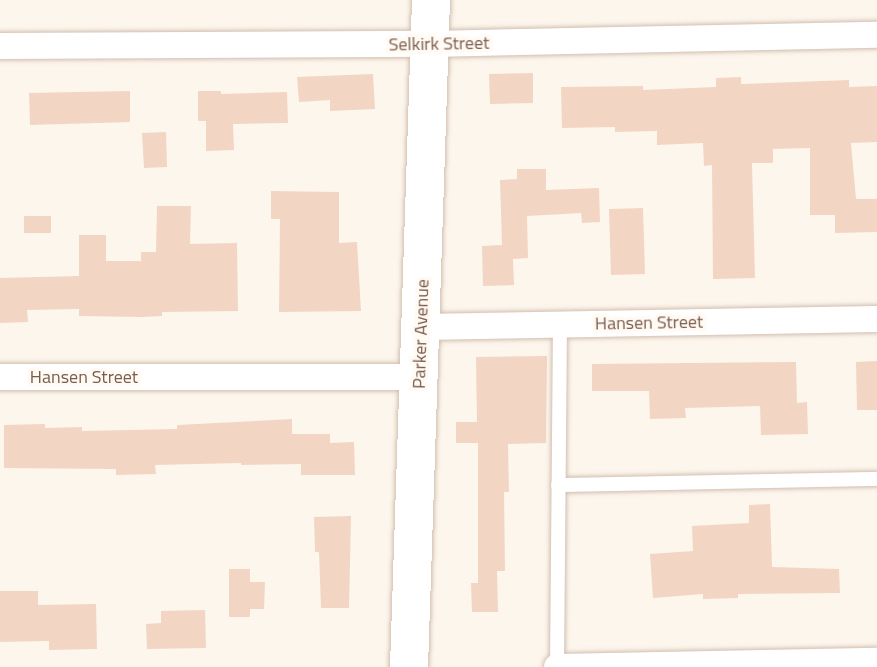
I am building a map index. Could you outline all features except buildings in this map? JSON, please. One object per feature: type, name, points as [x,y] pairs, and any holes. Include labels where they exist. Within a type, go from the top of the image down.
[{"type":"street","name":"Parker Avenue","points":[[409,667],[431,0]]},
{"type":"street","name":"Selkirk Street","points":[[0,46],[430,44],[877,35]]},
{"type":"street","name":"Hansen Street","points":[[421,327],[877,319]]},
{"type":"street","name":"Hansen Street","points":[[0,377],[419,377]]},
{"type":"street","points":[[557,667],[877,661]]},
{"type":"lane","points":[[557,667],[560,324]]},
{"type":"lane","points":[[558,485],[877,479]]}]
